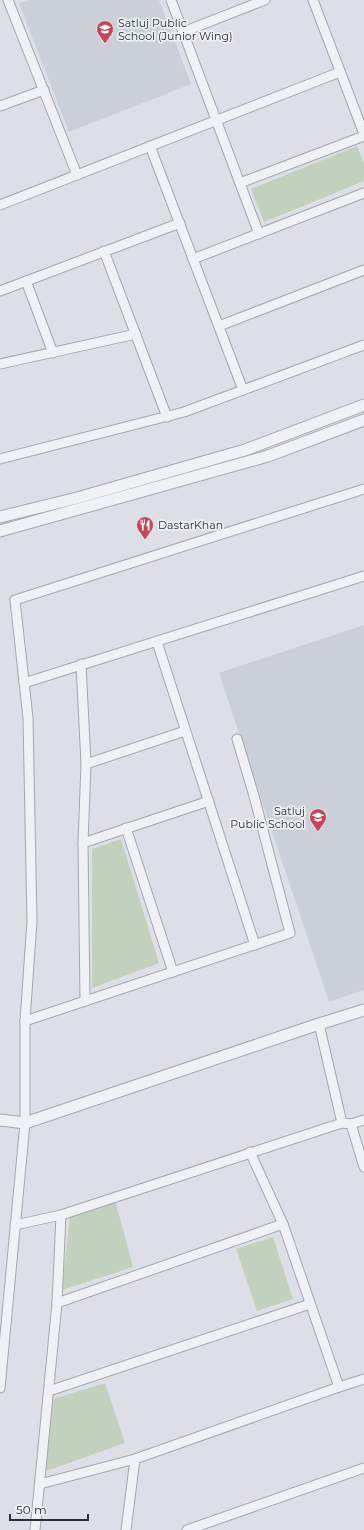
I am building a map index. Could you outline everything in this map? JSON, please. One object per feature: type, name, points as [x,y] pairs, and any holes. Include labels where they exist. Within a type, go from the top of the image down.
[{"type":"street","points":[[8,0],[77,175]]},
{"type":"street","points":[[171,0],[259,234]]},
{"type":"street","points":[[183,32],[265,0]]},
{"type":"street","points":[[240,183],[364,135],[313,0]]},
{"type":"street","points":[[0,205],[340,72]]},
{"type":"street","points":[[0,106],[44,90]]},
{"type":"street","points":[[150,146],[243,390]]},
{"type":"street","points":[[194,259],[364,193]]},
{"type":"street","points":[[0,291],[180,223]]},
{"type":"street","points":[[104,252],[167,417]]},
{"type":"street","points":[[219,326],[364,270]]},
{"type":"street","points":[[26,281],[53,352]]},
{"type":"street","points":[[0,364],[136,334]]},
{"type":"street","points":[[0,459],[184,412],[364,345]]},
{"type":"street","points":[[0,517],[84,496],[245,450],[364,405]]},
{"type":"street","points":[[0,531],[268,456],[364,420]]},
{"type":"street","points":[[0,1388],[25,1123],[25,1020],[32,921],[28,718],[14,600],[364,489]]},
{"type":"street","points":[[24,683],[364,576]]},
{"type":"street","points":[[157,642],[255,945]]},
{"type":"street","points":[[81,664],[86,764],[83,843],[85,1001]]},
{"type":"street","points":[[86,764],[185,730]]},
{"type":"street","points":[[25,1020],[290,934],[254,796],[237,739]]},
{"type":"street","points":[[83,843],[209,801]]},
{"type":"street","points":[[126,828],[173,972]]},
{"type":"street","points":[[0,1120],[25,1123],[364,1010]]},
{"type":"street","points":[[319,1024],[347,1123],[364,1167]]},
{"type":"street","points":[[15,1225],[61,1215],[250,1152],[347,1123],[364,1120]]},
{"type":"street","points":[[250,1152],[283,1224],[339,1386]]},
{"type":"street","points":[[35,1530],[57,1303],[61,1215]]},
{"type":"street","points":[[57,1303],[283,1224]]},
{"type":"street","points":[[48,1391],[310,1304]]},
{"type":"street","points":[[40,1484],[135,1459],[339,1386],[364,1379]]},
{"type":"street","points":[[126,1530],[135,1459]]},
{"type":"street","points":[[187,1530],[364,1468]]},
{"type":"shaded area","name":"Satluj Public School (Junior Wing)","points":[[28,0],[159,0],[191,84],[69,132],[19,3]]},
{"type":"shaded area","name":"Satluj Public School","points":[[364,625],[364,990],[329,1002],[219,673]]},
{"type":"green space","points":[[357,146],[364,163],[364,181],[264,222],[251,189]]},
{"type":"green space","points":[[121,839],[159,963],[92,988],[92,849]]},
{"type":"green space","points":[[115,1200],[133,1267],[62,1290],[70,1214]]},
{"type":"green space","points":[[273,1237],[293,1299],[257,1311],[236,1249]]},
{"type":"green space","points":[[105,1383],[125,1443],[46,1471],[53,1399]]},
{"type":"place","name":"Satluj Public School (Junior Wing)","points":[[105,44]]},
{"type":"place","name":"DastarKhan","points":[[145,540]]},
{"type":"place","name":"Satluj Public School","points":[[318,832]]}]
